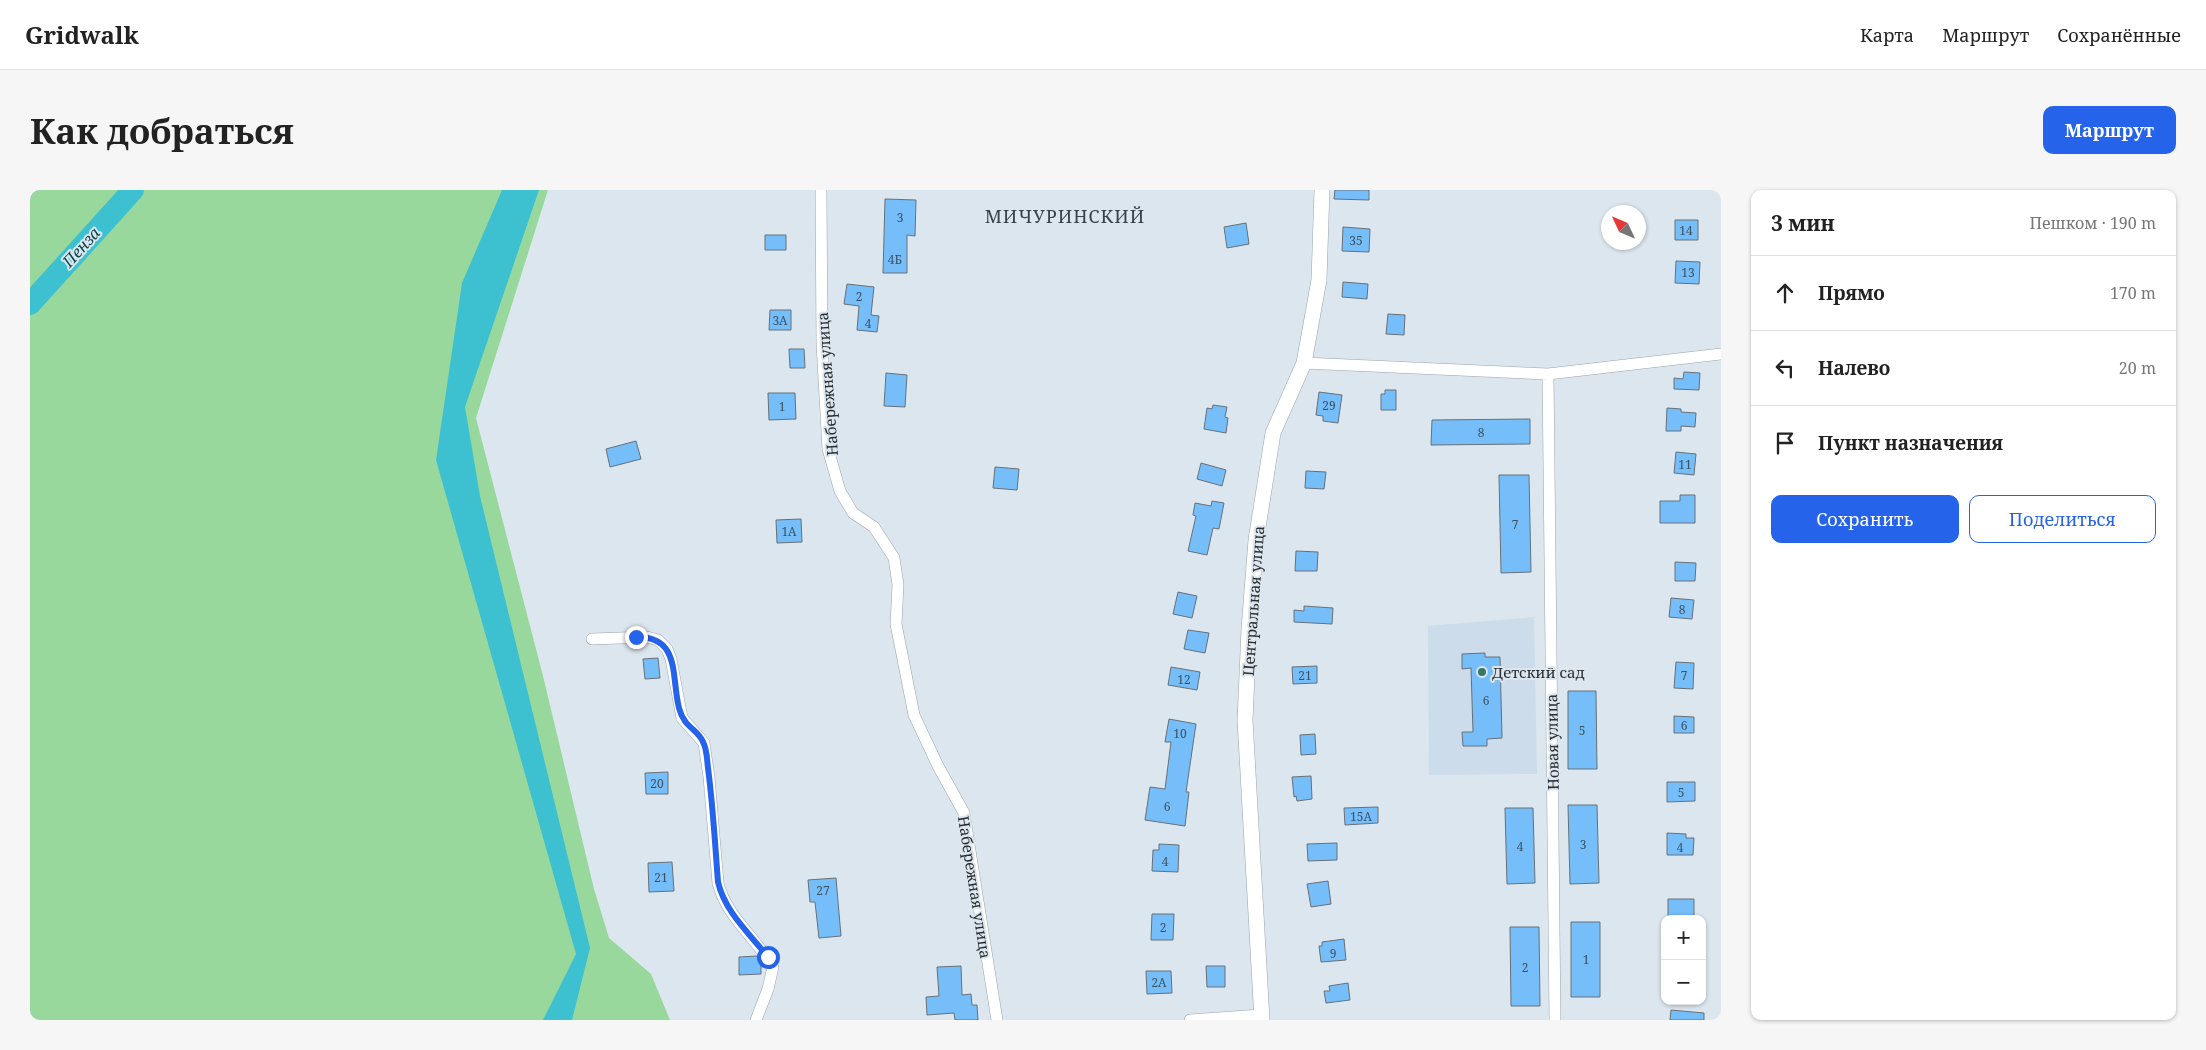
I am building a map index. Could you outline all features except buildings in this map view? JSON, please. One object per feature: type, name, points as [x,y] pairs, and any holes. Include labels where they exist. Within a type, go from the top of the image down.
[{"type":"street","name":"Набережная улица","points":[[821,190],[822,344],[828,449],[840,491],[853,513],[874,527],[894,558],[898,585],[896,624],[914,715],[938,766],[964,813],[997,1020]]},
{"type":"street","name":"Центральная улица","points":[[1262,1018],[1245,720],[1249,629],[1256,540],[1273,433],[1304,363],[1319,280],[1322,190]]},
{"type":"street","points":[[1304,363],[1548,374],[1721,350]]},
{"type":"street","name":"Новая улица","points":[[1548,374],[1555,1020]]},
{"type":"street","points":[[592,639],[647,637],[658,640],[667,649],[671,658],[682,718],[704,743],[709,777],[718,882],[722,897],[729,910],[750,934],[774,967],[756,1020]]},
{"type":"street","points":[[1190,1020],[1262,1018]]},
{"type":"shaded area","name":"Детский сад","points":[[1534,617],[1537,774],[1429,775],[1428,626]]},
{"type":"green space","points":[[30,190],[548,190],[476,418],[543,676],[594,889],[609,938],[651,974],[670,1020],[30,1020]]},
{"type":"water","points":[[502,190],[539,190],[465,407],[480,496],[590,948],[572,1020],[543,1020],[576,954],[436,460],[462,283]]},
{"type":"waterway","name":"Пенза","points":[[30,304],[133,190]]},
{"type":"place","name":"Детский сад","points":[[1482,672]]},
{"type":"district","name":"МИЧУРИНСКИЙ","points":[[1065,216]]},
{"type":"route","points":[[636,637],[658,640],[667,649],[671,658],[682,718],[700,736],[704,743],[709,777],[718,882],[722,897],[729,910],[768,957]]}]
